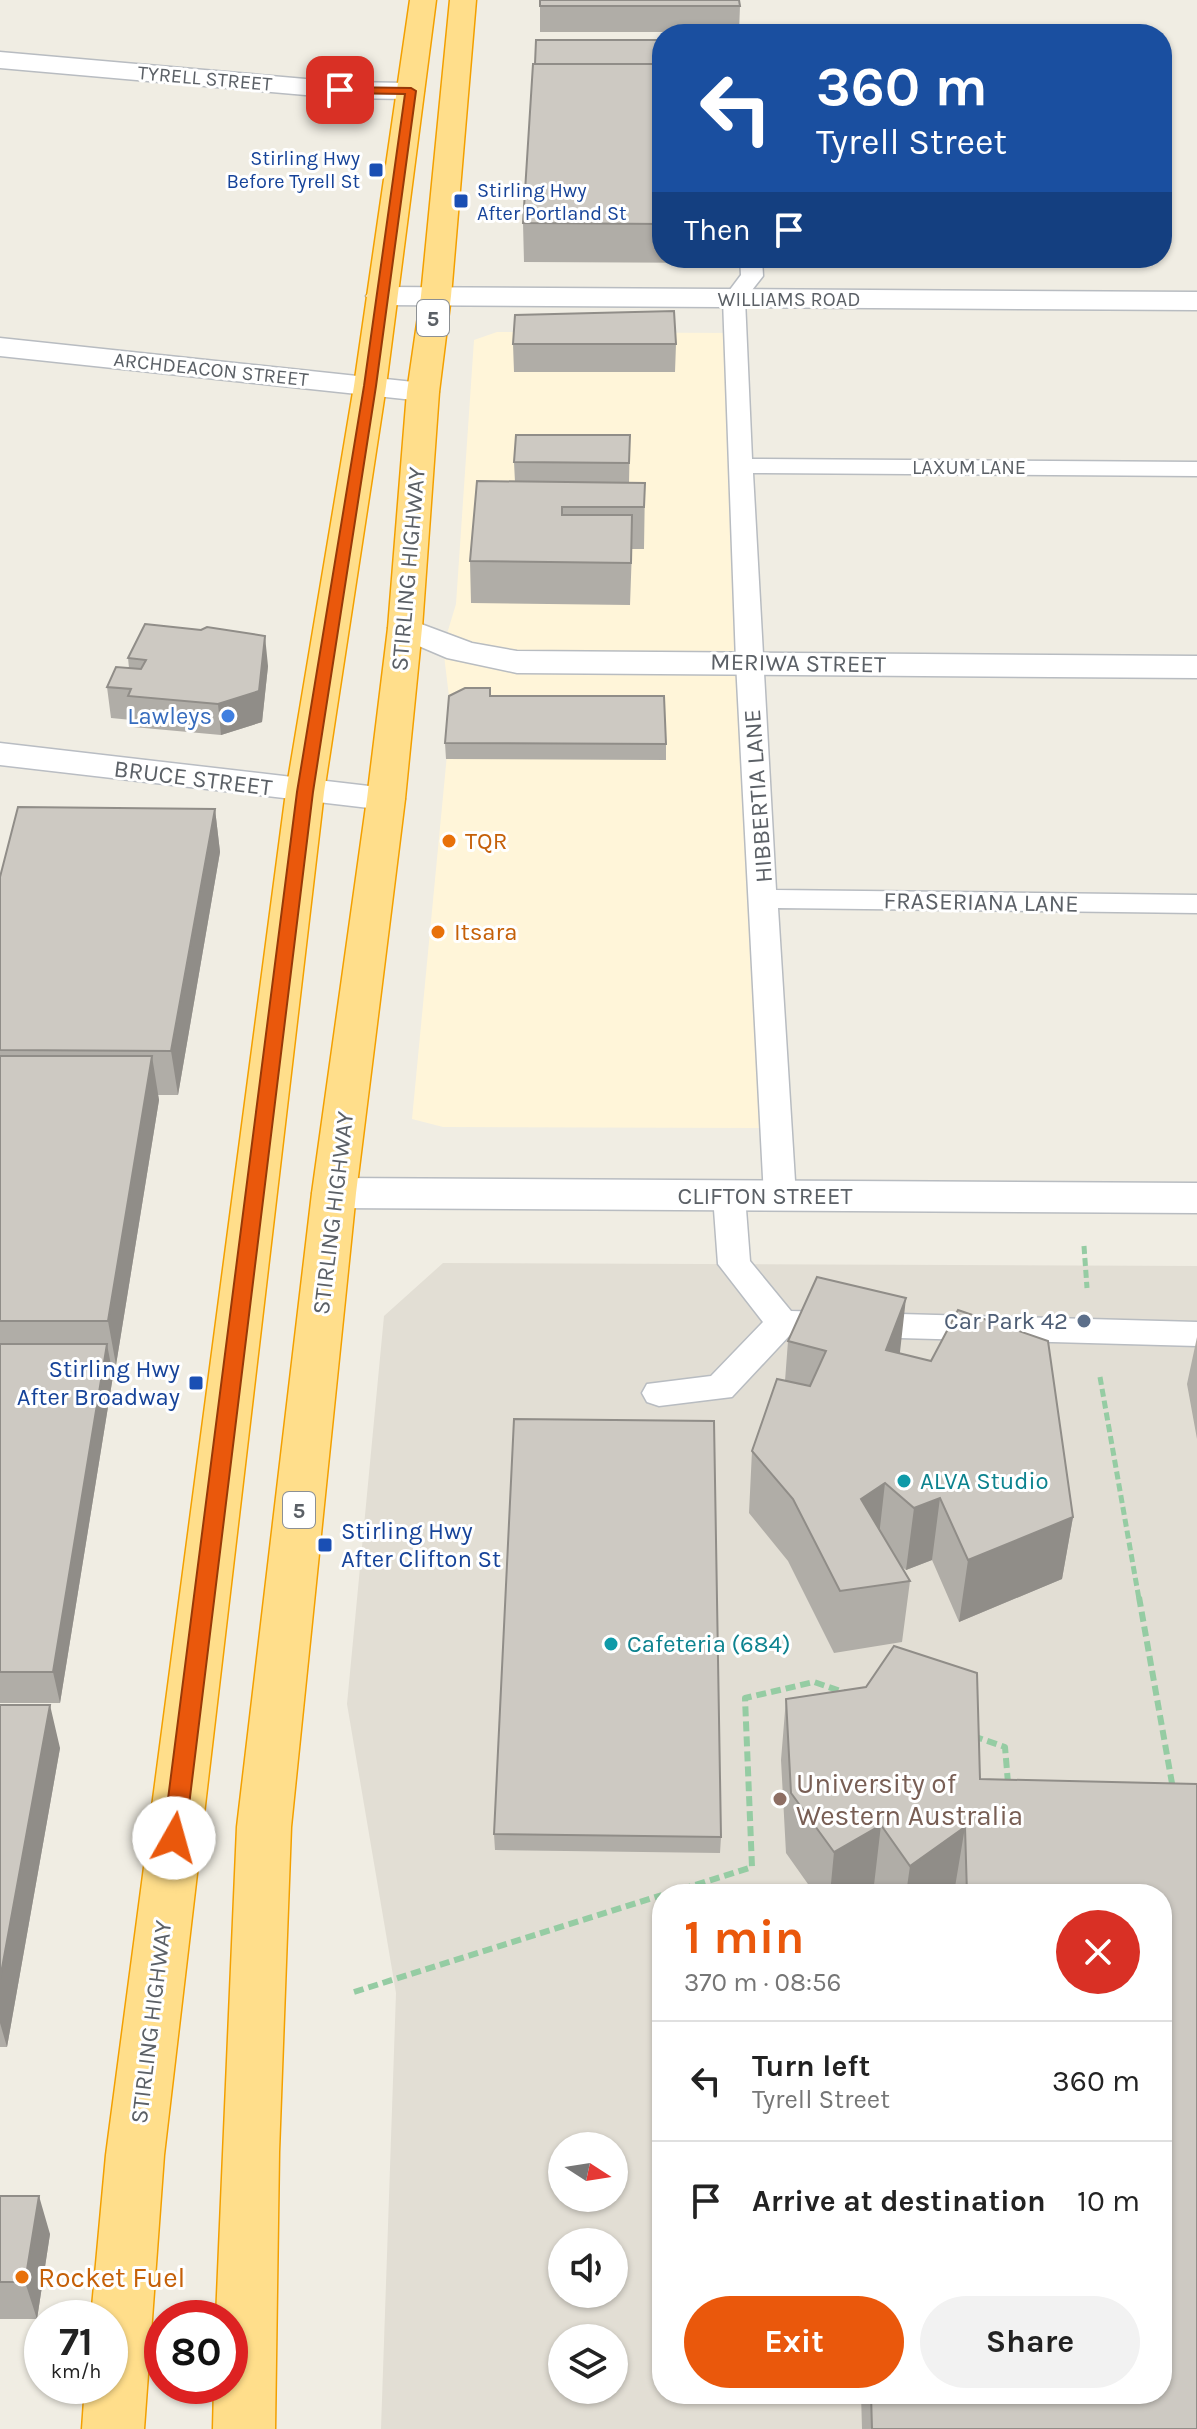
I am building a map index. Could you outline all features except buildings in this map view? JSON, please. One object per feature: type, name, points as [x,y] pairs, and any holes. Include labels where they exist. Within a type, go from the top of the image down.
[{"type":"highway","name":"STIRLING HIGHWAY","points":[[113,2429],[135,2155],[305,792],[370,386],[423,0]]},
{"type":"highway","name":"STIRLING HIGHWAY","points":[[244,2429],[250,2152],[264,1827],[334,1193],[386,799],[405,628],[423,392],[436,296],[463,0]]},
{"type":"street","name":"TYRELL STREET","points":[[0,60],[340,90],[411,91]]},
{"type":"street","name":"WILLIAMS ROAD","points":[[381,296],[1197,301]]},
{"type":"street","name":"ARCHDEACON STREET","points":[[0,347],[423,392]]},
{"type":"street","name":"MERIWA STREET","points":[[405,628],[443,647],[480,658],[517,662],[1197,667]]},
{"type":"street","name":"BRUCE STREET","points":[[0,754],[305,792],[386,799]]},
{"type":"street","name":"CLIFTON STREET","points":[[334,1193],[1197,1198]]},
{"type":"lane","name":"HIBBERTIA LANE","points":[[752,268],[752,276],[734,299],[749,662],[780,1197]]},
{"type":"lane","name":"LAXUM LANE","points":[[741,466],[1197,469]]},
{"type":"lane","name":"FRASERIANA LANE","points":[[765,899],[1197,904]]},
{"type":"lane","points":[[729,1196],[734,1264],[782,1323]]},
{"type":"lane","points":[[659,1393],[720,1388],[782,1323],[1197,1334]]},
{"type":"path","points":[[1079,1198],[1091,1332],[1173,1791]]},
{"type":"path","points":[[699,1884],[752,1867],[745,1698],[814,1682],[857,1697]]},
{"type":"path","points":[[967,1734],[1005,1747],[1009,1790]]},
{"type":"path","points":[[354,1992],[652,1899]]},
{"type":"shaded area","points":[[497,332],[736,333],[776,1128],[443,1127],[412,1119],[451,713],[443,647],[456,604],[474,340]]},
{"type":"shaded area","name":"University of Western Australia","points":[[443,1263],[1197,1266],[1197,2429],[381,2429],[396,1993],[347,1704],[384,1316]]},
{"type":"place","name":"Stirling Hwy Before Tyrell St","points":[[376,170]]},
{"type":"place","name":"Stirling Hwy After Portland St","points":[[461,201]]},
{"type":"place","name":"Lawleys","points":[[228,716]]},
{"type":"place","name":"TQR","points":[[449,841]]},
{"type":"place","name":"Itsara","points":[[438,932]]},
{"type":"place","name":"Car Park 42","points":[[1084,1321]]},
{"type":"place","name":"Stirling Hwy After Broadway","points":[[196,1383]]},
{"type":"place","name":"ALVA Studio","points":[[904,1481]]},
{"type":"place","name":"Stirling Hwy After Clifton St","points":[[325,1545]]},
{"type":"place","name":"Cafeteria (684)","points":[[611,1644]]},
{"type":"place","name":"University of Western Australia","points":[[780,1799]]},
{"type":"place","name":"Rocket Fuel","points":[[22,2277]]},
{"type":"route","points":[[174,1838],[305,792],[370,386],[411,91],[340,90]]}]
